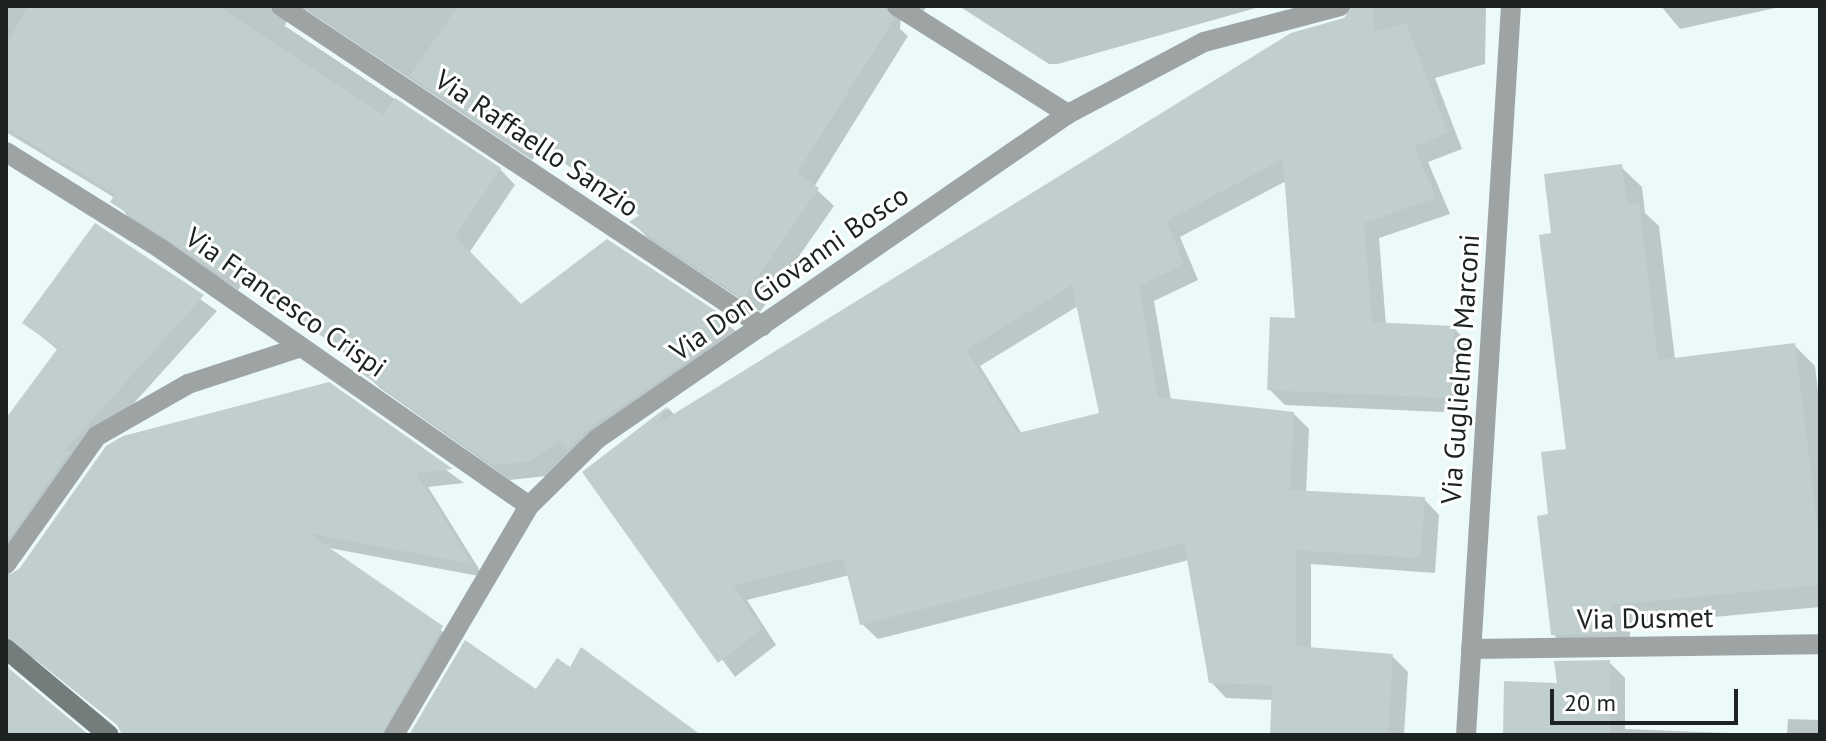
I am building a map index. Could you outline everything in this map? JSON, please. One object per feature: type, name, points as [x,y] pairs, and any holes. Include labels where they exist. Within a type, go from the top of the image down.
[{"type":"street","name":"Via Raffaello Sanzio","points":[[281,6],[762,326]]},
{"type":"street","points":[[897,6],[1068,114]]},
{"type":"street","name":"Via Don Giovanni Bosco","points":[[394,735],[529,506],[597,439],[1068,114],[1204,42],[1340,6]]},
{"type":"street","name":"Via Guglielmo Marconi","points":[[1466,735],[1511,6]]},
{"type":"street","name":"Via Francesco Crispi","points":[[6,152],[161,249],[529,506]]},
{"type":"street","points":[[6,564],[97,436],[188,384],[301,347]]},
{"type":"street","name":"Via Dusmet","points":[[1471,649],[1820,644]]},
{"type":"street","points":[[6,649],[109,735]]},
{"type":"building","points":[[28,6],[218,6],[383,115],[395,98],[501,168],[455,236],[521,304],[607,239],[728,319],[711,345],[589,428],[567,450],[560,440],[531,461],[493,465],[361,373],[371,371],[230,266],[222,276],[110,202],[115,194],[6,128],[6,45]]},
{"type":"building","points":[[458,6],[884,6],[894,19],[797,173],[819,188],[743,298],[629,222],[641,214],[524,133],[515,146],[410,76]]},
{"type":"building","points":[[1353,6],[1372,6],[1375,32],[1406,23],[1448,133],[1414,147],[1436,198],[1364,223],[1372,322],[1454,326],[1450,398],[1267,390],[1270,317],[1295,318],[1283,159],[1166,221],[1184,264],[1139,286],[1158,397],[1294,412],[1290,490],[1425,497],[1420,558],[1296,550],[1296,646],[1393,654],[1388,735],[1270,735],[1272,685],[1209,683],[1184,543],[860,625],[843,558],[733,585],[762,629],[718,663],[582,472],[668,406],[654,426],[1291,33],[1344,18]],"holes":[[[1072,285],[1099,413],[1018,433],[966,350]]]},
{"type":"building","points":[[1622,164],[1627,204],[1639,203],[1658,360],[1795,343],[1820,546],[1820,585],[1610,605],[1610,634],[1551,635],[1537,516],[1548,514],[1541,452],[1566,449],[1539,235],[1551,233],[1544,174]]},
{"type":"building","points":[[95,223],[204,295],[63,452],[71,450],[6,542],[6,418],[58,348],[22,323]]},
{"type":"building","points":[[329,382],[453,469],[416,473],[472,564],[308,533],[443,626],[381,735],[122,735],[117,725],[6,636],[6,577],[17,572],[106,446],[123,436]]},
{"type":"building","points":[[465,640],[536,689],[557,658],[570,667],[581,647],[701,735],[409,735]]},
{"type":"building","points":[[1610,660],[1610,735],[1503,735],[1504,681],[1557,683],[1554,661]]},
{"type":"building","points":[[6,666],[89,735],[6,735]]}]
